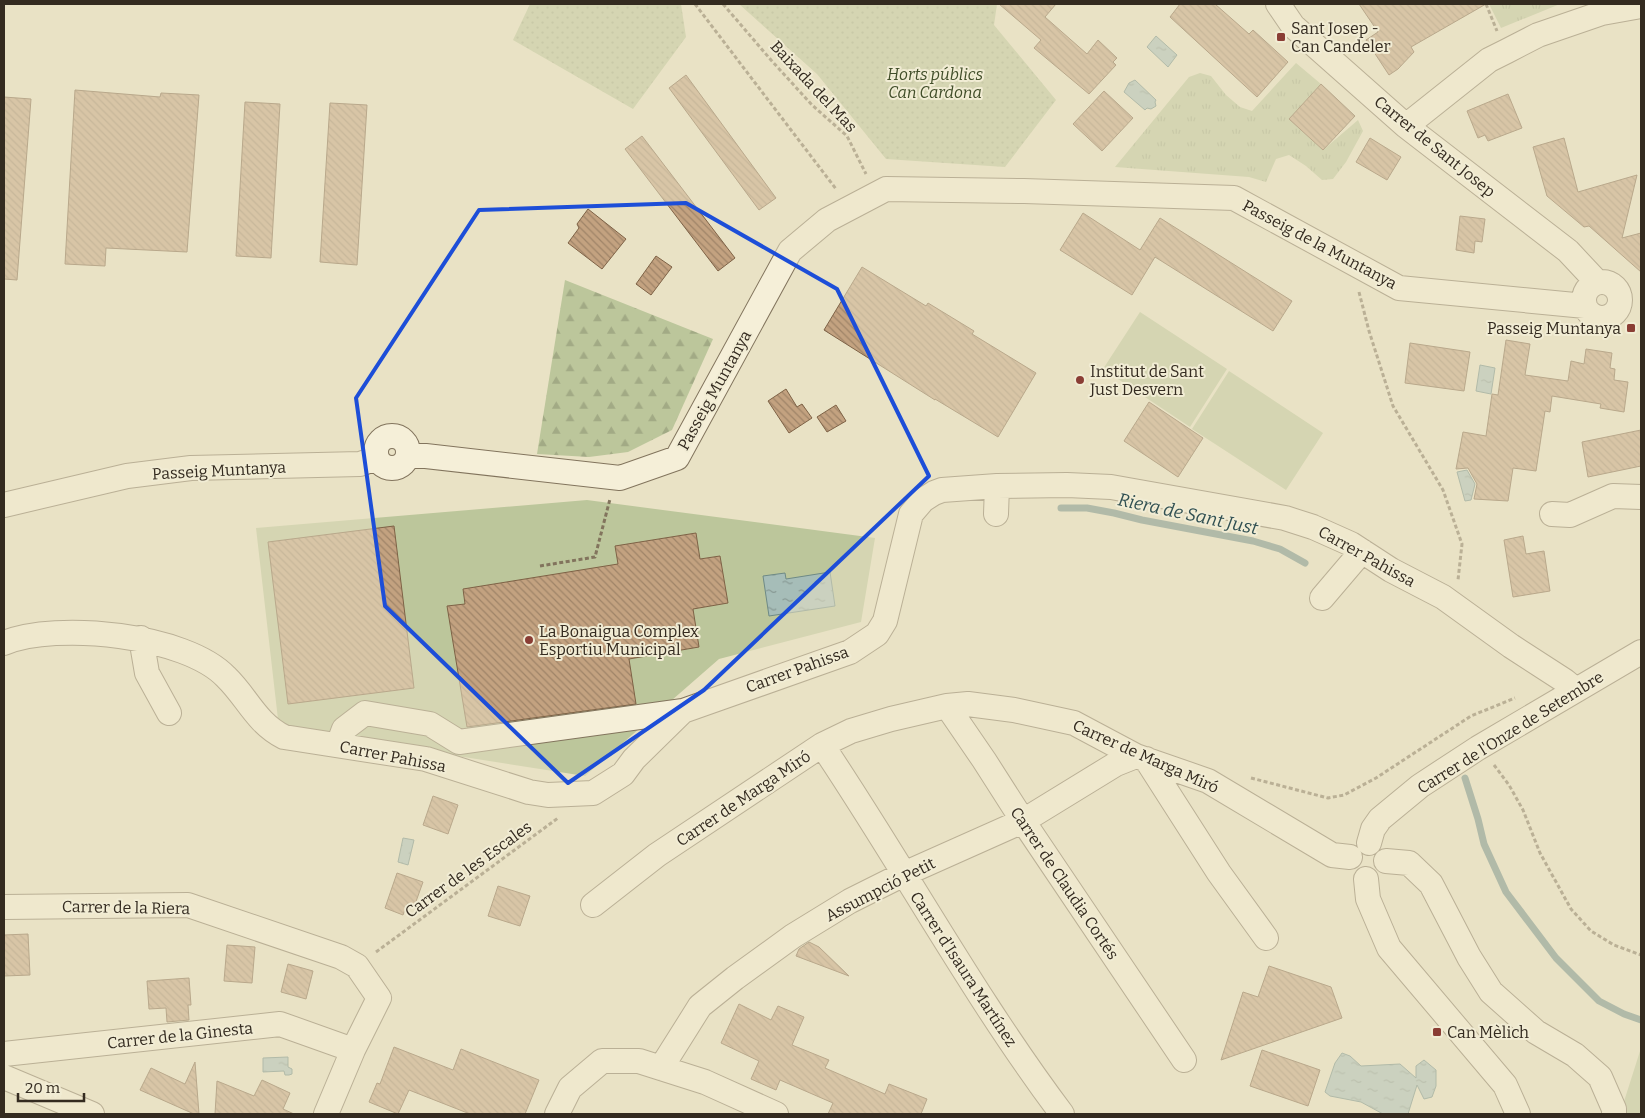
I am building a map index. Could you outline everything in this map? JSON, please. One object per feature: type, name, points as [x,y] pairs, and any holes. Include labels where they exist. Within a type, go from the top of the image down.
[{"type":"street","name":"Carrer de Sant Josep","points":[[1278,4],[1293,26],[1406,126],[1568,252],[1597,282]]},
{"type":"street","points":[[1406,126],[1489,60],[1507,50],[1538,35],[1602,13],[1641,6]]},
{"type":"street","name":"Passeig de la Muntanya","points":[[875,194],[886,189],[994,190],[1234,198],[1399,288],[1585,306]]},
{"type":"street","name":"Passeig Muntanya","points":[[4,505],[127,476],[191,468],[360,464],[377,458],[376,452],[379,442],[385,437],[391,436],[398,437],[404,441],[408,454],[620,478],[677,458],[790,251],[827,220],[875,194]]},
{"type":"street","points":[[1597,282],[1609,283],[1631,303],[1609,317],[1600,318],[1591,314],[1585,306],[1584,298],[1586,292],[1597,282]]},
{"type":"street","name":"Carrer Pahissa","points":[[4,642],[14,638],[42,633],[141,638],[205,660],[226,676],[247,704],[271,730],[284,737],[426,759],[539,794],[593,793],[624,774],[634,758],[683,711],[850,652],[877,634],[884,621],[911,514],[934,493],[942,490],[997,486],[1067,485],[1111,487],[1157,494],[1285,518],[1313,527],[1351,544],[1448,601],[1576,690]]},
{"type":"street","points":[[996,514],[997,486]]},
{"type":"street","points":[[1552,514],[1570,515],[1613,496],[1641,497]]},
{"type":"street","points":[[1322,598],[1362,551]]},
{"type":"street","points":[[141,638],[147,673],[169,713]]},
{"type":"street","name":"Carrer de l'Onze de Setembre","points":[[1369,843],[1373,829],[1380,819],[1420,786],[1486,744],[1641,652]]},
{"type":"street","name":"Carrer de Marga Miró","points":[[593,905],[657,855],[701,828],[822,745],[851,731],[883,721],[947,706],[968,704],[1014,710],[1074,723],[1141,758],[1208,781],[1332,855],[1350,857]]},
{"type":"street","name":"Carrer de Claudia Cortés","points":[[947,706],[1022,821],[1184,1060]]},
{"type":"street","points":[[338,745],[344,728],[365,713],[430,724],[459,742],[683,711]]},
{"type":"street","name":"Carrer d'Isaura Martínez","points":[[822,745],[868,813],[904,874],[1026,1066],[1062,1114]]},
{"type":"street","points":[[1141,758],[1266,938]]},
{"type":"street","name":"Assumpció Petit","points":[[661,1068],[700,1006],[793,936],[850,902],[904,874],[1022,821],[1116,764],[1141,758]]},
{"type":"street","points":[[1369,843],[1380,848],[1386,861],[1380,874],[1366,879],[1353,872],[1350,865],[1350,857],[1356,848],[1362,844],[1369,843]]},
{"type":"street","points":[[1386,861],[1410,863],[1431,884],[1468,957],[1492,992],[1536,1032],[1575,1055],[1600,1078],[1614,1109],[1614,1114]]},
{"type":"street","points":[[1366,879],[1368,899],[1389,948],[1505,1084],[1518,1114]]},
{"type":"street","name":"Carrer de la Riera","points":[[4,907],[188,905],[341,957],[357,966]]},
{"type":"street","points":[[326,1114],[353,1050],[379,998],[357,966]]},
{"type":"street","name":"Carrer de la Ginesta","points":[[4,1054],[280,1024],[353,1050]]},
{"type":"street","points":[[558,1114],[570,1088],[602,1061],[639,1060],[705,1082],[776,1114]]},
{"type":"street","points":[[4,1077],[92,1114]]},
{"type":"path","points":[[696,4],[834,187]]},
{"type":"path","name":"Baixada del Mas","points":[[723,4],[812,105],[847,136],[875,194]]},
{"type":"path","points":[[1486,4],[1497,31]]},
{"type":"path","points":[[1352,262],[1369,331],[1393,406],[1443,490],[1462,544],[1459,578],[1448,601]]},
{"type":"path","points":[[540,566],[595,557],[611,496]]},
{"type":"path","points":[[1244,776],[1328,798],[1344,795],[1376,778],[1472,716],[1523,694]]},
{"type":"path","points":[[1501,773],[1523,810],[1540,853],[1571,909],[1591,931],[1614,945],[1641,955]]},
{"type":"path","name":"Carrer de les Escales","points":[[357,966],[562,816]]},
{"type":"highlighted area","points":[[686,203],[837,289],[929,476],[704,690],[568,783],[385,606],[356,398],[479,210]]},
{"type":"green space","points":[[530,4],[681,4],[686,37],[633,109],[513,40]]},
{"type":"green space","name":"Horts públics Can Cardona","points":[[739,4],[997,4],[994,25],[1056,100],[1005,167],[886,159],[817,74]]},
{"type":"green space","points":[[1489,4],[1560,4],[1501,28]]},
{"type":"green space","points":[[1296,63],[1321,84],[1289,119],[1323,150],[1358,120],[1363,131],[1346,162],[1333,179],[1322,180],[1289,155],[1276,159],[1266,182],[1249,177],[1115,167],[1189,77],[1200,73],[1211,76],[1226,95],[1240,107],[1252,111]]},
{"type":"green space","points":[[565,280],[713,339],[672,430],[628,452],[589,457],[537,454]]},
{"type":"green space","points":[[1140,312],[1227,369],[1190,427],[1103,369]]},
{"type":"green space","points":[[1229,371],[1323,433],[1286,490],[1192,429]]},
{"type":"green space","name":"La Bonaigua Complex Esportiu Municipal","points":[[587,500],[875,538],[861,622],[719,659],[585,776],[279,728],[256,528]]},
{"type":"green space","points":[[1641,1048],[1641,1114],[1620,1114]]},
{"type":"water","points":[[1156,36],[1177,55],[1168,67],[1147,47]]},
{"type":"water","points":[[1135,80],[1156,100],[1156,106],[1145,110],[1124,92],[1129,83]]},
{"type":"water","points":[[1480,365],[1495,368],[1491,394],[1476,391]]},
{"type":"water","points":[[1467,470],[1475,484],[1471,500],[1465,501],[1457,472]]},
{"type":"water","points":[[830,572],[835,606],[769,616],[763,576],[785,573],[786,579]]},
{"type":"water","points":[[403,838],[414,840],[408,865],[398,862]]},
{"type":"water","points":[[1342,1053],[1350,1056],[1361,1066],[1400,1064],[1416,1078],[1416,1066],[1424,1060],[1436,1070],[1436,1086],[1432,1097],[1424,1099],[1417,1085],[1408,1114],[1383,1114],[1361,1102],[1330,1096],[1325,1092],[1335,1063]]},
{"type":"water","points":[[288,1057],[288,1067],[292,1069],[292,1074],[285,1075],[284,1071],[263,1072],[263,1058]]},
{"type":"building","points":[[999,4],[1056,4],[1045,17],[1087,54],[1098,40],[1117,58],[1113,62],[1116,65],[1089,94],[1034,48],[1041,40]]},
{"type":"building","points":[[1180,4],[1215,4],[1249,34],[1253,30],[1288,62],[1257,97],[1170,17]]},
{"type":"building","points":[[1359,4],[1486,4],[1411,47],[1414,52],[1398,69],[1389,75],[1366,40],[1378,32]]},
{"type":"building","points":[[686,75],[776,198],[759,210],[669,88]]},
{"type":"building","points":[[1321,84],[1355,116],[1323,150],[1289,119]]},
{"type":"building","points":[[75,90],[160,97],[161,93],[199,95],[187,252],[106,248],[105,266],[65,264]]},
{"type":"building","points":[[1104,91],[1133,118],[1102,151],[1073,124]]},
{"type":"building","points":[[1508,94],[1522,128],[1488,141],[1485,135],[1478,138],[1467,111]]},
{"type":"building","points":[[4,97],[31,99],[17,280],[4,279]]},
{"type":"building","points":[[245,102],[280,104],[271,258],[236,256]]},
{"type":"building","points":[[330,103],[367,105],[357,265],[320,262]]},
{"type":"building","points":[[642,136],[735,258],[718,271],[625,149]]},
{"type":"building","points":[[1370,138],[1401,157],[1387,180],[1356,162]]},
{"type":"building","points":[[1564,138],[1578,192],[1637,175],[1622,238],[1641,233],[1641,272],[1589,226],[1584,227],[1547,196],[1533,147]]},
{"type":"building","points":[[588,209],[626,239],[602,269],[568,243],[579,228],[577,224]]},
{"type":"building","points":[[1083,213],[1140,250],[1160,218],[1292,301],[1273,331],[1155,257],[1132,295],[1060,250]]},
{"type":"building","points":[[1460,216],[1485,219],[1482,242],[1475,241],[1474,253],[1456,250]]},
{"type":"building","points":[[656,256],[672,267],[651,295],[636,284]]},
{"type":"building","points":[[862,267],[926,306],[928,303],[974,331],[972,334],[1036,373],[998,437],[824,330]]},
{"type":"building","points":[[1506,340],[1530,344],[1525,375],[1568,381],[1571,361],[1584,364],[1586,349],[1612,353],[1610,368],[1615,369],[1614,380],[1628,382],[1624,412],[1600,408],[1601,404],[1552,396],[1550,412],[1545,411],[1536,471],[1513,468],[1508,501],[1474,499],[1477,484],[1468,468],[1456,469],[1463,432],[1486,436],[1492,394],[1498,395]]},
{"type":"building","points":[[1410,343],[1470,352],[1464,391],[1405,383]]},
{"type":"building","points":[[786,389],[797,407],[802,404],[812,418],[789,433],[768,401]]},
{"type":"building","points":[[1149,402],[1203,438],[1178,477],[1124,441]]},
{"type":"building","points":[[836,405],[846,421],[827,432],[817,417]]},
{"type":"building","points":[[1641,430],[1641,466],[1588,477],[1582,442]]},
{"type":"building","points":[[394,526],[414,688],[288,704],[268,542]]},
{"type":"building","points":[[696,533],[700,559],[720,556],[728,603],[693,609],[699,647],[629,659],[636,704],[467,727],[447,606],[465,604],[463,589],[618,564],[615,546]]},
{"type":"building","points":[[1523,536],[1526,554],[1544,551],[1550,591],[1513,597],[1504,540]]},
{"type":"building","points":[[433,796],[458,805],[448,834],[423,825]]},
{"type":"building","points":[[397,873],[423,882],[414,907],[407,904],[403,915],[385,908]]},
{"type":"building","points":[[498,886],[530,896],[520,926],[488,916]]},
{"type":"building","points":[[28,934],[30,975],[4,976],[4,935]]},
{"type":"building","points":[[809,942],[819,947],[849,976],[796,956],[799,949]]},
{"type":"building","points":[[227,945],[255,947],[252,983],[224,981]]},
{"type":"building","points":[[288,964],[313,971],[306,999],[281,992]]},
{"type":"building","points":[[1269,966],[1331,987],[1342,1018],[1221,1060],[1243,992],[1258,997]]},
{"type":"building","points":[[189,978],[191,1005],[188,1005],[189,1020],[167,1022],[166,1008],[149,1009],[147,981]]},
{"type":"building","points":[[739,1004],[771,1020],[778,1006],[804,1017],[792,1045],[829,1060],[825,1068],[885,1094],[889,1084],[927,1099],[921,1114],[828,1114],[833,1103],[780,1080],[776,1090],[751,1079],[759,1061],[721,1043]]},
{"type":"building","points":[[394,1047],[453,1070],[461,1049],[539,1080],[525,1114],[470,1114],[409,1090],[398,1114],[369,1102],[377,1083],[380,1084]]},
{"type":"building","points":[[1262,1050],[1320,1070],[1308,1106],[1250,1086]]},
{"type":"building","points":[[195,1062],[199,1114],[194,1114],[140,1090],[151,1068],[185,1084]]},
{"type":"building","points":[[262,1080],[290,1093],[283,1109],[294,1114],[215,1114],[217,1081],[254,1096]]},
{"type":"waterway","name":"Riera de Sant Just","points":[[1061,508],[1087,508],[1253,541],[1280,549],[1305,563]]},
{"type":"waterway","name":"Riera de Sant Just","points":[[1465,778],[1484,844],[1506,892],[1556,958],[1599,1001],[1624,1014],[1641,1020]]},
{"type":"place","name":"Sant Josep - Can Candeler","points":[[1281,37]]},
{"type":"place","name":"Passeig Muntanya","points":[[1631,328]]},
{"type":"place","name":"Institut de Sant Just Desvern","points":[[1080,380]]},
{"type":"place","name":"La Bonaigua Complex Esportiu Municipal","points":[[529,640]]},
{"type":"place","name":"Can Mèlich","points":[[1437,1032]]}]
